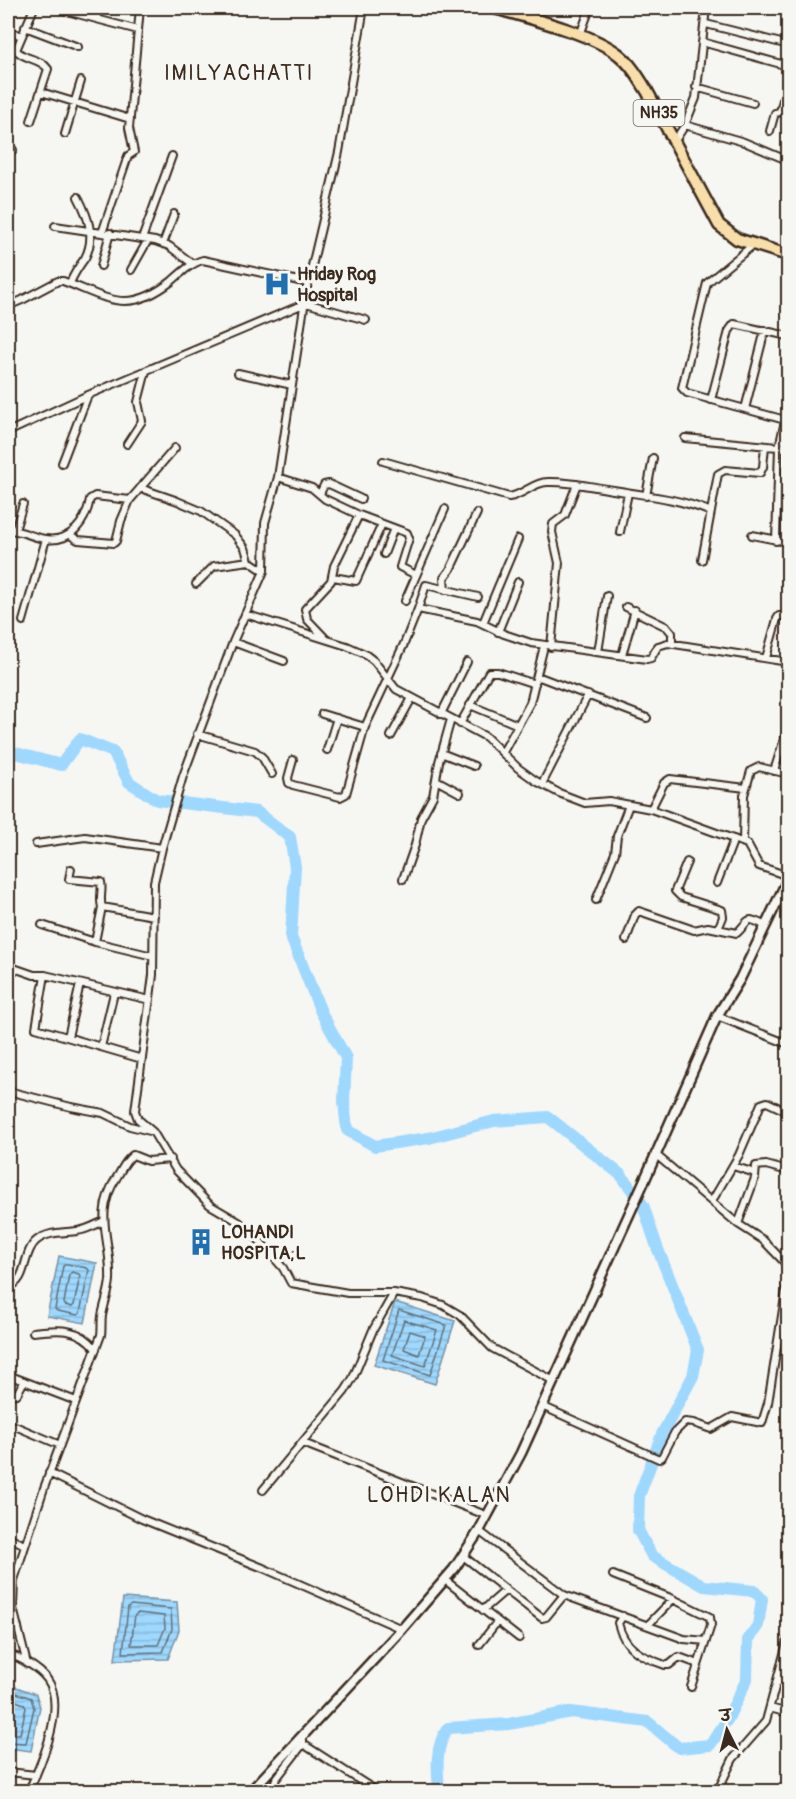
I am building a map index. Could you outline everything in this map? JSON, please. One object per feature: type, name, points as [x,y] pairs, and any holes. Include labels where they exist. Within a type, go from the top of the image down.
[{"type":"highway","name":"NH35","points":[[495,8],[580,35],[619,55],[634,70],[719,225],[736,239],[789,255]]},
{"type":"street","points":[[31,121],[48,69],[43,63],[18,52],[16,47],[33,8]]},
{"type":"street","points":[[96,19],[99,8]]},
{"type":"street","points":[[102,233],[128,156],[134,152],[129,134],[141,8]]},
{"type":"street","points":[[364,8],[339,152],[308,283],[278,477],[265,524],[264,571],[197,734],[162,848],[154,882],[150,1000],[135,1112],[138,1119],[153,1132],[176,1170],[210,1205],[239,1222],[257,1238],[283,1268],[291,1283],[348,1293],[394,1293],[422,1298],[443,1305],[460,1316],[492,1348],[554,1381]]},
{"type":"street","points":[[580,35],[590,8]]},
{"type":"street","points":[[674,142],[686,125],[694,106],[706,24],[706,8]]},
{"type":"street","points":[[59,9],[67,9],[138,30]]},
{"type":"street","points":[[706,24],[782,43]]},
{"type":"street","points":[[25,27],[78,46]]},
{"type":"street","points":[[8,30],[21,36]]},
{"type":"street","points":[[702,42],[789,66]]},
{"type":"street","points":[[65,134],[81,81]]},
{"type":"street","points":[[696,87],[753,103]]},
{"type":"street","points":[[41,92],[130,119]]},
{"type":"street","points":[[780,112],[785,92]]},
{"type":"street","points":[[770,131],[774,115],[780,112],[789,115]]},
{"type":"street","points":[[686,125],[744,142],[782,159]]},
{"type":"street","points":[[131,270],[145,240],[172,156]]},
{"type":"street","points":[[70,283],[86,255],[90,232],[88,217],[78,197]]},
{"type":"street","points":[[163,244],[174,214]]},
{"type":"street","points":[[55,226],[110,233],[163,244],[192,264]]},
{"type":"street","points":[[101,266],[110,233]]},
{"type":"street","points":[[753,245],[707,283],[682,388],[687,393],[785,420]]},
{"type":"street","points":[[9,307],[50,283],[63,280],[106,299],[137,299],[158,292],[192,264],[203,260],[308,283]]},
{"type":"street","points":[[8,432],[88,395],[306,303],[366,320]]},
{"type":"street","points":[[711,400],[731,327],[738,323],[789,336]]},
{"type":"street","points":[[745,409],[765,330]]},
{"type":"street","points":[[127,444],[142,421],[143,417],[138,402],[146,371]]},
{"type":"street","points":[[238,373],[292,385]]},
{"type":"street","points":[[62,463],[88,395]]},
{"type":"street","points":[[776,541],[779,447],[789,408]]},
{"type":"street","points":[[685,438],[789,448]]},
{"type":"street","points":[[702,560],[717,477],[721,471],[725,470],[760,472],[764,467],[765,446]]},
{"type":"street","points":[[70,535],[78,540],[114,543],[130,500],[175,448]]},
{"type":"street","points":[[646,496],[654,458]]},
{"type":"street","points":[[383,460],[509,497],[523,493],[544,482],[577,484],[696,506],[711,512]]},
{"type":"street","points":[[278,477],[312,488],[325,499],[409,535],[400,567],[426,585],[478,597]]},
{"type":"street","points":[[320,494],[324,485],[329,483],[361,499]]},
{"type":"street","points":[[503,752],[530,703],[548,646],[559,563],[552,532],[553,524],[565,514],[577,484]]},
{"type":"street","points":[[140,488],[201,511],[235,535],[245,548],[249,561],[264,571]]},
{"type":"street","points":[[620,532],[628,493]]},
{"type":"street","points":[[8,530],[46,539],[60,539],[70,535],[84,520],[90,499],[95,496],[130,500]]},
{"type":"street","points":[[15,530],[23,504]]},
{"type":"street","points":[[405,601],[445,508]]},
{"type":"street","points":[[445,590],[444,578],[477,513]]},
{"type":"street","points":[[326,639],[307,619],[305,609],[333,577],[334,566],[359,515]]},
{"type":"street","points":[[333,577],[356,581],[382,524]]},
{"type":"street","points":[[384,554],[394,528]]},
{"type":"street","points":[[752,535],[789,542]]},
{"type":"street","points":[[23,621],[46,539]]},
{"type":"street","points":[[483,623],[518,539]]},
{"type":"street","points":[[196,584],[214,566],[249,561]]},
{"type":"street","points":[[498,632],[518,582]]},
{"type":"street","points":[[293,760],[288,778],[289,783],[344,796],[348,791],[365,727],[407,638],[426,585]]},
{"type":"street","points":[[598,652],[607,596]]},
{"type":"street","points":[[626,607],[667,627],[672,633],[672,644]]},
{"type":"street","points":[[418,609],[483,623],[498,632],[548,646],[647,659],[651,658],[658,646],[672,644],[789,662]]},
{"type":"street","points":[[622,655],[634,610]]},
{"type":"street","points":[[245,614],[326,639],[365,654],[374,661],[387,681],[396,689],[486,737],[518,768],[542,784],[585,803],[609,801],[651,809],[743,842],[750,848],[759,866],[789,878],[740,979],[717,1016],[554,1381],[506,1484],[488,1516],[464,1556],[445,1580],[250,1791]]},
{"type":"street","points":[[766,658],[777,619],[779,616],[789,616]]},
{"type":"street","points":[[233,642],[284,661]]},
{"type":"street","points":[[441,714],[467,662]]},
{"type":"street","points":[[460,724],[489,672],[498,672],[535,684]]},
{"type":"street","points":[[537,676],[647,718]]},
{"type":"street","points":[[542,784],[588,695]]},
{"type":"street","points":[[391,736],[411,698]]},
{"type":"street","points":[[470,705],[519,725]]},
{"type":"street","points":[[322,714],[365,727]]},
{"type":"street","points":[[327,750],[337,718]]},
{"type":"street","points":[[403,879],[415,845],[421,818],[433,796],[441,753],[451,719]]},
{"type":"street","points":[[774,771],[788,727]]},
{"type":"street","points":[[197,734],[255,751],[262,757],[272,774]]},
{"type":"street","points":[[441,753],[474,766]]},
{"type":"street","points":[[743,842],[746,788],[751,771],[755,768],[789,774]]},
{"type":"street","points":[[651,809],[664,783],[670,779],[746,788]]},
{"type":"street","points":[[436,780],[460,793]]},
{"type":"street","points":[[596,900],[615,853],[617,836],[629,805]]},
{"type":"street","points":[[36,844],[85,837],[162,848]]},
{"type":"street","points":[[717,883],[734,839]]},
{"type":"street","points":[[687,862],[675,891],[681,897],[722,910],[723,917],[718,929]]},
{"type":"street","points":[[71,869],[69,879],[101,882],[102,907],[94,942]]},
{"type":"street","points":[[102,907],[154,916]]},
{"type":"street","points":[[626,940],[635,915],[639,911],[694,930],[708,927],[737,933],[749,920],[766,926]]},
{"type":"street","points":[[42,925],[94,942],[153,956]]},
{"type":"street","points":[[8,966],[34,975],[45,975],[150,1000]]},
{"type":"street","points":[[45,975],[36,1028],[142,1059]]},
{"type":"street","points":[[68,1037],[80,984]]},
{"type":"street","points":[[102,1047],[114,993]]},
{"type":"street","points":[[717,1016],[789,1044]]},
{"type":"street","points":[[8,1091],[103,1113],[130,1126],[153,1132]]},
{"type":"street","points":[[712,1200],[733,1166],[761,1104],[767,1102],[789,1112]]},
{"type":"street","points":[[655,1154],[738,1224],[763,1240],[789,1266]]},
{"type":"street","points":[[27,1664],[10,1607],[14,1580],[49,1473],[101,1335],[102,1316],[110,1281],[104,1210],[110,1188],[120,1174],[124,1162],[133,1155],[148,1161],[171,1159]]},
{"type":"street","points":[[738,1224],[755,1178],[756,1166],[760,1164],[789,1171]]},
{"type":"street","points":[[733,1166],[754,1173]]},
{"type":"street","points":[[8,1287],[19,1280],[29,1250],[35,1242],[50,1235],[90,1228],[104,1221]]},
{"type":"street","points":[[542,1406],[646,1454],[662,1459],[675,1431],[685,1422],[713,1429],[732,1417],[758,1424],[763,1422],[789,1278]]},
{"type":"street","points":[[263,1490],[349,1385],[373,1330],[394,1293]]},
{"type":"street","points":[[33,1332],[46,1330],[74,1332],[88,1338],[96,1349]]},
{"type":"street","points":[[8,1375],[76,1401]]},
{"type":"street","points":[[8,1395],[17,1394],[24,1381]]},
{"type":"street","points":[[8,1423],[60,1445]]},
{"type":"street","points":[[303,1443],[488,1516]]},
{"type":"street","points":[[49,1473],[142,1519],[264,1568],[402,1629]]},
{"type":"street","points":[[479,1531],[564,1595],[684,1639],[706,1641]]},
{"type":"street","points":[[8,1536],[24,1545]]},
{"type":"street","points":[[464,1556],[543,1618],[564,1595]]},
{"type":"street","points":[[613,1575],[673,1599],[710,1617],[711,1624],[691,1687]]},
{"type":"street","points":[[445,1580],[519,1638]]},
{"type":"street","points":[[483,1610],[506,1590]]},
{"type":"street","points":[[648,1625],[673,1599]]},
{"type":"street","points":[[623,1616],[619,1627],[630,1646],[641,1657],[667,1665],[679,1657],[698,1664]]},
{"type":"street","points":[[479,1645],[497,1622]]},
{"type":"street","points":[[717,1791],[729,1764],[764,1725],[789,1639]]},
{"type":"street","points":[[8,1653],[41,1672],[52,1691],[54,1705],[48,1743],[28,1791]]},
{"type":"street","points":[[777,1682],[789,1685]]},
{"type":"street","points":[[770,1708],[789,1713]]},
{"type":"street","points":[[271,1791],[276,1779],[303,1744],[303,1734]]},
{"type":"street","points":[[303,1744],[378,1791]]},
{"type":"street","points":[[8,1772],[36,1775]]},
{"type":"street","points":[[358,1791],[362,1782]]},
{"type":"water","points":[[59,1256],[97,1263],[85,1323],[47,1316]]},
{"type":"water","points":[[395,1302],[455,1321],[435,1384],[374,1365]]},
{"type":"water","points":[[123,1598],[177,1602],[179,1630],[168,1659],[115,1660]]},
{"type":"water","points":[[8,1684],[36,1694],[40,1707],[31,1751],[8,1748]]},
{"type":"waterway","points":[[8,751],[61,765],[80,739],[113,752],[129,782],[157,800],[257,812],[290,837],[295,867],[291,937],[321,1012],[346,1058],[344,1102],[347,1130],[375,1146],[429,1138],[494,1121],[548,1117],[621,1175],[643,1205],[657,1247],[698,1350],[693,1376],[662,1434],[639,1496],[638,1530],[652,1556],[704,1586],[754,1591],[762,1599],[758,1625],[748,1640],[747,1679],[727,1720],[710,1745],[679,1748],[648,1722],[571,1712],[509,1724],[448,1728],[441,1742],[438,1757],[439,1789],[442,1792]]},
{"type":"place","name":"Hriday Rog Hospital","points":[[277,284]]},
{"type":"place","name":"LOHANDI HOSPITA;L","points":[[201,1242]]},
{"type":"district","name":"IMILYACHATTI","points":[[239,73]]},
{"type":"district","name":"LOHDI KALAN","points":[[439,1495]]}]
